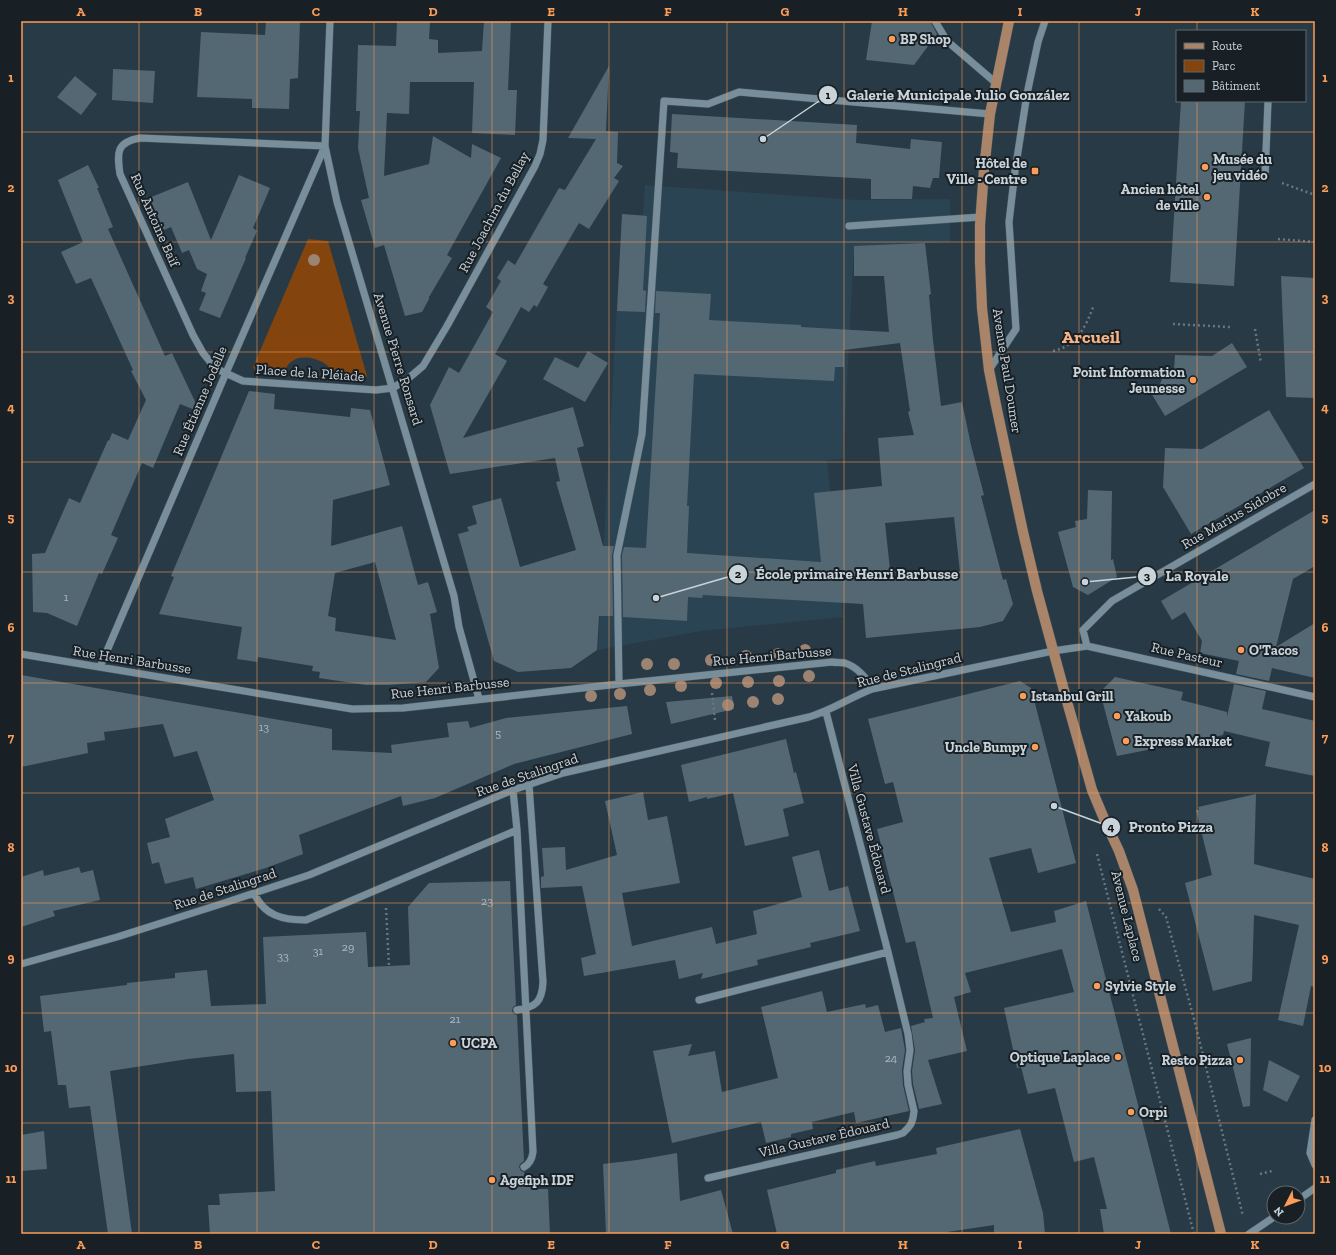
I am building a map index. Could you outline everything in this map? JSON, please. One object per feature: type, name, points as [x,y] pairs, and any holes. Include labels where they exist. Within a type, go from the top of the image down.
[{"type":"main road","name":"Avenue Paul Doumer","points":[[1009,21],[990,114],[984,170],[980,262],[982,308],[996,405],[1023,532],[1053,651]]},
{"type":"main road","name":"Avenue Laplace","points":[[1053,651],[1092,790],[1104,821],[1119,851],[1134,890],[1221,1234]]},
{"type":"street","name":"Avenue Pierre Ronsard","points":[[330,21],[325,146],[337,202],[454,596],[459,627],[479,699]]},
{"type":"street","name":"Rue Joachim du Bellay","points":[[393,388],[410,377],[422,366],[447,326],[536,166],[543,140],[548,21]]},
{"type":"street","points":[[935,21],[947,41],[996,83]]},
{"type":"street","points":[[990,370],[1016,329],[1009,222],[1027,94],[1036,49],[1045,21]]},
{"type":"street","points":[[619,684],[617,555],[642,434],[664,101],[708,104],[740,92],[990,114]]},
{"type":"street","points":[[1265,177],[1268,102]]},
{"type":"street","name":"Rue Antoine Baïf","points":[[226,373],[218,370],[212,364],[203,353],[193,335],[120,174],[118,160],[122,145],[131,139],[140,138],[325,146]]},
{"type":"street","name":"Rue Étienne Jodelle","points":[[100,667],[325,146]]},
{"type":"street","points":[[849,226],[981,217]]},
{"type":"street","name":"Place de la Pléiade","points":[[226,373],[244,381],[376,390],[393,388]]},
{"type":"street","name":"Rue Marius Sidobre","points":[[1087,646],[1083,630],[1112,601],[1315,484]]},
{"type":"street","name":"Rue Pasteur","points":[[1053,651],[1087,646],[1315,697]]},
{"type":"street","name":"Rue de Stalingrad","points":[[21,964],[117,937],[309,875],[513,790],[563,773],[826,712],[872,689],[1053,651]]},
{"type":"street","name":"Rue Henri Barbusse","points":[[21,654],[352,709],[403,708],[832,662],[845,663],[855,668],[868,681],[872,689]]},
{"type":"street","name":"Villa Gustave Édouard","points":[[708,1178],[898,1135],[903,1133],[911,1124],[914,1111],[908,1086],[907,1071],[910,1050],[908,1034],[826,712]]},
{"type":"street","points":[[517,1010],[528,1008],[538,1002],[542,993],[543,982],[529,785]]},
{"type":"street","points":[[513,790],[533,1152],[531,1160],[528,1165],[524,1167]]},
{"type":"street","points":[[254,893],[265,909],[280,917],[295,920],[306,920],[516,830]]},
{"type":"street","points":[[699,1000],[888,952]]},
{"type":"street","points":[[1315,1120],[1310,1152],[1315,1165]]},
{"type":"street","points":[[1306,1194],[1315,1188]]},
{"type":"street","points":[[1249,1234],[1266,1222]]},
{"type":"path","points":[[1283,184],[1315,195]]},
{"type":"path","points":[[1278,240],[1315,242]]},
{"type":"path","points":[[1053,351],[1060,350],[1079,336],[1087,324],[1094,305]]},
{"type":"path","points":[[1173,324],[1230,327]]},
{"type":"path","points":[[1255,329],[1261,363]]},
{"type":"path","points":[[711,689],[715,720]]},
{"type":"path","name":"Avenue Laplace","points":[[1097,854],[1194,1234]]},
{"type":"path","name":"Avenue Laplace","points":[[1134,890],[1152,900],[1166,917],[1194,1019],[1244,1219]]},
{"type":"path","points":[[386,908],[389,966]]},
{"type":"path","points":[[1260,1174],[1272,1171]]},
{"type":"shaded area","points":[[645,185],[857,200],[950,199],[950,242],[854,247],[843,459],[827,460],[843,617],[701,631],[598,650],[622,214],[643,215]]},
{"type":"green space","points":[[308,239],[328,241],[367,376],[364,380],[334,378],[333,372],[329,367],[312,358],[299,358],[292,361],[287,366],[283,375],[256,372],[253,367]]},
{"type":"building","points":[[266,21],[300,21],[298,78],[290,79],[289,109],[252,108],[252,99],[197,97],[201,32],[265,35]]},
{"type":"building","points":[[397,21],[430,22],[429,39],[438,40],[438,53],[482,51],[484,21],[511,21],[508,90],[517,90],[515,135],[472,133],[474,82],[410,82],[409,114],[387,113],[384,176],[429,164],[433,136],[471,158],[472,144],[501,158],[447,255],[452,258],[422,312],[405,316],[384,245],[375,248],[361,200],[369,198],[358,148],[360,111],[356,111],[358,45],[396,46]]},
{"type":"building","name":"BP Shop","points":[[872,21],[930,21],[937,34],[914,65],[866,60]]},
{"type":"building","points":[[609,66],[606,131],[618,132],[617,163],[623,166],[614,178],[619,181],[589,229],[579,223],[543,284],[548,287],[537,307],[534,305],[529,312],[521,307],[495,354],[507,361],[463,438],[573,407],[584,446],[577,448],[603,546],[614,546],[612,555],[613,616],[599,616],[597,650],[571,668],[518,672],[494,661],[458,534],[469,531],[467,527],[477,524],[472,506],[501,498],[520,567],[576,550],[556,482],[560,481],[555,458],[450,474],[430,405],[449,367],[459,373],[493,312],[486,307],[501,281],[497,278],[508,260],[515,265],[559,188],[565,190],[596,139],[568,138]]},
{"type":"building","points":[[113,69],[155,71],[153,103],[112,100]]},
{"type":"building","points":[[75,76],[97,94],[81,115],[57,97]]},
{"type":"building","name":"Ancien hôtel de ville","points":[[1181,102],[1245,102],[1234,286],[1170,282]]},
{"type":"building","points":[[672,114],[857,125],[856,143],[910,149],[911,139],[942,142],[939,178],[933,178],[930,188],[913,186],[912,199],[871,199],[871,179],[677,168],[678,153],[670,152]]},
{"type":"building","points":[[88,165],[99,188],[97,188],[113,227],[108,229],[165,356],[172,353],[200,412],[180,404],[153,468],[142,463],[111,535],[118,538],[102,574],[99,573],[77,626],[47,613],[33,612],[32,554],[45,553],[69,498],[80,503],[112,433],[128,440],[146,400],[131,371],[133,370],[91,278],[76,284],[61,252],[83,242],[58,180]]},
{"type":"building","points":[[239,175],[270,188],[253,228],[257,231],[220,318],[199,310],[206,293],[201,291],[207,274],[197,269],[189,250],[182,253],[171,227],[164,230],[149,198],[188,182],[211,240]]},
{"type":"building","points":[[622,214],[647,216],[643,290],[646,291],[645,312],[617,311]]},
{"type":"building","points":[[925,243],[931,294],[929,295],[933,340],[941,406],[962,402],[984,495],[981,496],[1003,580],[1006,579],[1013,604],[1003,621],[980,627],[866,638],[863,604],[703,595],[702,598],[688,597],[687,621],[623,617],[622,555],[624,547],[646,548],[660,313],[655,313],[656,291],[711,294],[709,320],[889,332],[884,276],[854,276],[854,246]],"holes":[[[900,343],[910,411],[908,412],[914,435],[878,438],[882,486],[814,493],[821,562],[687,553],[689,506],[687,506],[694,374],[834,381],[835,367],[844,367],[844,350]],[[954,517],[960,572],[891,579],[885,523]]]},
{"type":"building","points":[[1281,276],[1315,278],[1315,398],[1286,397]]},
{"type":"building","name":"Point Information Jeunesse","points":[[1232,343],[1247,367],[1165,416],[1151,393],[1158,389],[1162,379],[1174,370],[1175,355],[1212,356]]},
{"type":"building","points":[[588,351],[608,363],[585,402],[543,379],[555,357],[578,368]]},
{"type":"building","points":[[249,391],[275,394],[274,409],[350,417],[351,408],[370,410],[390,485],[333,500],[331,546],[402,526],[418,585],[428,582],[437,612],[430,614],[439,668],[426,682],[366,685],[319,678],[320,672],[312,671],[313,666],[258,657],[257,662],[237,659],[242,627],[159,614],[174,577],[171,576]],"holes":[[[375,562],[396,640],[335,631],[336,618],[328,616],[335,573]]]},
{"type":"building","points":[[1269,410],[1304,468],[1191,534],[1163,487],[1165,448],[1202,449]]},
{"type":"building","points":[[1088,490],[1112,491],[1111,560],[1113,559],[1117,577],[1088,595],[1073,587],[1058,532],[1076,527],[1075,521],[1087,519]]},
{"type":"building","points":[[1315,510],[1315,566],[1293,579],[1276,647],[1315,623],[1315,678],[1272,668],[1269,681],[1236,674],[1239,661],[1200,653],[1202,641],[1185,612],[1172,620],[1161,601]]},
{"type":"building","points":[[21,675],[332,729],[332,750],[392,753],[391,745],[449,737],[447,723],[468,721],[470,728],[506,718],[627,706],[632,734],[514,764],[435,798],[403,806],[401,796],[299,835],[303,854],[266,868],[196,889],[193,877],[165,884],[159,862],[152,864],[147,843],[170,837],[165,819],[214,800],[197,751],[174,757],[163,724],[104,732],[105,740],[87,743],[88,753],[21,767]]},
{"type":"building","points":[[1115,677],[1183,692],[1181,700],[1227,712],[1227,717],[1234,684],[1266,691],[1262,709],[1315,721],[1315,776],[1265,766],[1270,742],[1224,731],[1223,735],[1117,756],[1100,692]]},
{"type":"building","points":[[1020,681],[1031,688],[1076,863],[1038,873],[1031,848],[989,858],[1011,932],[1056,922],[1054,911],[1086,901],[1171,1234],[1104,1234],[1100,1209],[1107,1209],[1094,1157],[1074,1162],[1055,1088],[1028,1094],[1021,1067],[1017,1068],[1004,1008],[1074,992],[1062,949],[965,973],[971,992],[954,997],[967,1051],[928,1060],[942,1104],[919,1109],[913,1084],[912,1071],[915,1050],[911,1026],[925,1022],[924,1019],[933,1018],[915,941],[906,943],[877,829],[903,822],[893,782],[885,784],[868,719]]},
{"type":"building","points":[[732,696],[734,709],[671,724],[666,702]]},
{"type":"building","points":[[786,739],[794,773],[796,772],[804,803],[783,809],[789,836],[745,846],[733,793],[707,799],[707,797],[689,802],[681,765]]},
{"type":"building","points":[[643,792],[648,820],[667,816],[680,883],[622,893],[632,946],[712,927],[716,944],[757,934],[753,911],[802,897],[792,857],[819,850],[829,891],[848,886],[860,931],[810,943],[811,947],[757,960],[758,965],[701,979],[703,973],[679,979],[675,960],[584,976],[581,958],[596,954],[582,886],[541,888],[541,877],[544,876],[542,848],[565,847],[566,870],[617,855],[605,801]]},
{"type":"building","points":[[1256,794],[1254,864],[1315,879],[1315,987],[1311,986],[1303,1026],[1278,1020],[1299,925],[1254,915],[1252,981],[1213,991],[1185,883],[1212,875],[1196,810],[1199,810],[1198,807]]},
{"type":"building","points":[[79,867],[81,873],[93,870],[100,900],[53,911],[55,916],[21,927],[21,877],[43,870],[44,876]]},
{"type":"building","points":[[510,881],[516,1005],[513,1007],[512,1011],[517,1015],[524,1161],[519,1167],[521,1171],[524,1172],[525,1178],[536,1178],[537,1189],[548,1189],[550,1234],[210,1234],[208,1205],[220,1205],[219,1194],[275,1191],[271,1091],[236,1092],[234,1054],[188,1059],[110,1071],[132,1234],[108,1234],[90,1106],[69,1108],[66,1085],[58,1085],[51,1031],[44,1032],[40,996],[127,985],[127,983],[175,978],[175,973],[207,970],[211,1006],[266,1004],[263,937],[366,932],[368,967],[410,965],[408,907],[429,883]]},
{"type":"building","points":[[822,991],[827,1012],[865,1004],[866,1008],[878,1005],[885,1032],[901,1028],[905,1050],[902,1070],[903,1085],[909,1111],[856,1123],[854,1112],[812,1122],[813,1129],[791,1134],[791,1137],[766,1143],[761,1122],[672,1143],[653,1051],[692,1044],[688,1056],[715,1051],[722,1092],[778,1078],[761,1007]]},
{"type":"building","points":[[1251,1038],[1250,1106],[1243,1107],[1227,1044]]},
{"type":"building","points":[[1269,1060],[1300,1076],[1287,1102],[1263,1090]]},
{"type":"building","points":[[1020,1129],[1043,1213],[1045,1234],[994,1234],[994,1225],[947,1232],[947,1234],[777,1234],[767,1190],[836,1173],[836,1170],[875,1161],[876,1166],[937,1154],[936,1148]]},
{"type":"building","points":[[44,1131],[47,1169],[21,1171],[21,1135]]},
{"type":"building","points":[[677,1153],[680,1201],[721,1190],[733,1234],[606,1234],[603,1164]]},
{"type":"place","name":"BP Shop","points":[[892,39]]},
{"type":"place","name":"Galerie Municipale Julio González","points":[[763,139]]},
{"type":"place","name":"Musée du jeu vidéo","points":[[1205,167]]},
{"type":"place","name":"Hôtel de Ville - Centre","points":[[1035,171]]},
{"type":"place","name":"Ancien hôtel de ville","points":[[1207,197]]},
{"type":"place","name":"Point Information Jeunesse","points":[[1193,380]]},
{"type":"place","name":"La Royale","points":[[1085,582]]},
{"type":"place","name":"École primaire Henri Barbusse","points":[[656,598]]},
{"type":"place","name":"O'Tacos","points":[[1241,650]]},
{"type":"place","name":"Istanbul Grill","points":[[1023,696]]},
{"type":"place","name":"Yakoub","points":[[1117,716]]},
{"type":"place","name":"Express Market","points":[[1126,741]]},
{"type":"place","name":"Uncle Bumpy","points":[[1035,747]]},
{"type":"place","name":"Pronto Pizza","points":[[1054,806]]},
{"type":"place","name":"Sylvie Style","points":[[1097,986]]},
{"type":"place","name":"UCPA","points":[[453,1043]]},
{"type":"place","name":"Optique Laplace","points":[[1118,1057]]},
{"type":"place","name":"Resto Pizza","points":[[1240,1060]]},
{"type":"place","name":"Orpi","points":[[1131,1112]]},
{"type":"place","name":"Agefiph IDF","points":[[492,1180]]},
{"type":"district","name":"Arcueil","points":[[1091,337]]}]
